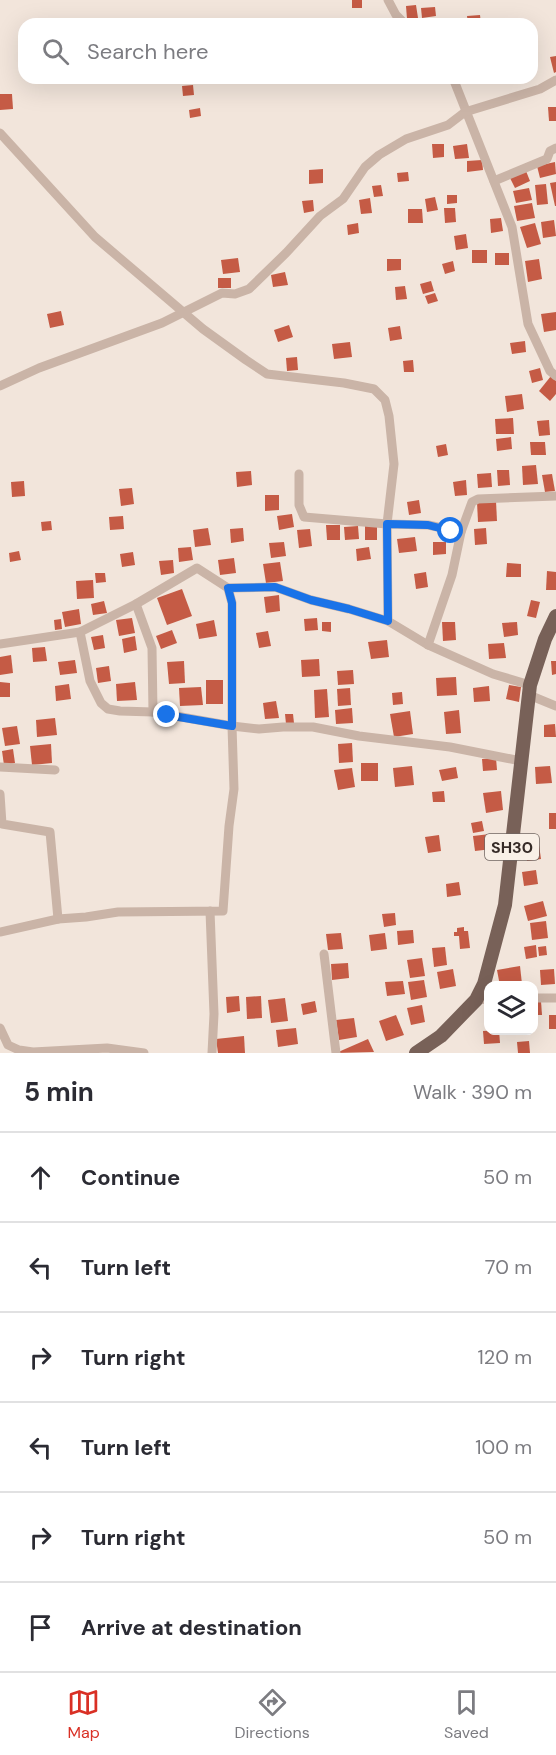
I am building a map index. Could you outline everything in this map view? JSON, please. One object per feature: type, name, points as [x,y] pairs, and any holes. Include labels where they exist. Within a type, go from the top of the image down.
[{"type":"main road","name":"SH30","points":[[416,1053],[441,1036],[482,999],[505,905],[530,690],[544,639],[556,616]]},
{"type":"street","points":[[388,0],[399,18]]},
{"type":"street","points":[[0,386],[39,368],[162,323],[222,293],[235,294],[249,289],[321,216],[343,199],[365,167],[379,155],[406,140],[448,125],[465,112],[540,89],[556,80]]},
{"type":"street","points":[[455,84],[512,227],[528,324],[550,371],[556,376]]},
{"type":"street","points":[[0,133],[95,237],[203,329],[267,374],[345,383],[374,389],[385,400],[394,464],[387,524],[388,621]]},
{"type":"street","points":[[494,181],[547,159],[550,151],[556,148]]},
{"type":"street","points":[[299,474],[298,506],[304,517],[428,525],[461,532]]},
{"type":"street","points":[[428,645],[452,575],[461,532],[472,502],[477,499],[556,496]]},
{"type":"street","points":[[0,644],[80,632],[136,604],[197,568],[228,588],[275,587],[311,600],[388,621],[428,645],[530,690],[556,706]]},
{"type":"street","points":[[0,932],[58,919],[118,912],[223,911],[234,789],[232,603],[228,588]]},
{"type":"street","points":[[136,604],[152,648],[153,712]]},
{"type":"street","points":[[80,632],[90,681],[101,703],[108,709],[153,712],[259,729],[313,727],[359,736],[450,747],[521,761]]},
{"type":"street","points":[[0,767],[55,770]]},
{"type":"street","points":[[0,794],[1,824],[50,832],[58,919]]},
{"type":"street","points":[[210,911],[214,1014],[212,1053]]},
{"type":"street","points":[[324,954],[336,1053]]},
{"type":"street","points":[[538,998],[556,998]]},
{"type":"street","points":[[0,1029],[4,1046],[33,1053],[107,1048],[144,1053]]},
{"type":"building","points":[[352,0],[362,0],[362,8],[352,8]]},
{"type":"building","points":[[416,5],[418,18],[407,18],[406,6]]},
{"type":"building","points":[[435,7],[436,16],[422,18],[421,8]]},
{"type":"building","points":[[480,15],[480,18],[467,18],[467,16]]},
{"type":"building","points":[[556,56],[556,72],[554,73],[550,57]]},
{"type":"building","points":[[193,85],[194,95],[183,96],[182,86]]},
{"type":"building","points":[[0,94],[12,94],[13,109],[0,110]]},
{"type":"building","points":[[548,107],[556,107],[556,121],[549,121]]},
{"type":"building","points":[[200,108],[201,116],[190,118],[189,110]]},
{"type":"building","points":[[432,144],[444,144],[444,157],[433,158]]},
{"type":"building","points":[[467,144],[469,158],[455,159],[453,146]]},
{"type":"building","points":[[482,160],[483,170],[467,172],[467,161]]},
{"type":"building","points":[[555,162],[556,174],[540,178],[537,166]]},
{"type":"building","points":[[323,169],[323,183],[309,184],[309,170]]},
{"type":"building","points":[[526,171],[530,181],[515,188],[510,178]]},
{"type":"building","points":[[408,172],[409,181],[398,182],[397,173]]},
{"type":"building","points":[[556,182],[556,206],[555,206],[550,183]]},
{"type":"building","points":[[546,184],[548,204],[537,205],[535,185]]},
{"type":"building","points":[[381,185],[383,196],[374,197],[372,186]]},
{"type":"building","points":[[529,188],[532,200],[516,203],[513,191]]},
{"type":"building","points":[[447,195],[457,195],[457,203],[447,204]]},
{"type":"building","points":[[435,197],[438,210],[427,212],[425,199]]},
{"type":"building","points":[[370,198],[372,213],[361,214],[359,200]]},
{"type":"building","points":[[313,200],[314,211],[304,213],[302,201]]},
{"type":"building","points":[[532,203],[535,218],[517,221],[514,206]]},
{"type":"building","points":[[444,208],[455,208],[456,222],[445,223]]},
{"type":"building","points":[[408,209],[422,209],[423,223],[408,223]]},
{"type":"building","points":[[501,218],[503,231],[491,233],[490,219]]},
{"type":"building","points":[[554,220],[556,236],[543,238],[541,222]]},
{"type":"building","points":[[358,223],[359,233],[348,235],[347,225]]},
{"type":"building","points":[[535,223],[541,244],[527,248],[520,227]]},
{"type":"building","points":[[466,234],[468,248],[456,250],[454,236]]},
{"type":"building","points":[[472,250],[487,250],[487,263],[472,263]]},
{"type":"building","points":[[495,253],[509,253],[509,265],[495,265]]},
{"type":"building","points":[[238,258],[240,272],[223,274],[221,260]]},
{"type":"building","points":[[387,259],[401,259],[401,270],[387,271]]},
{"type":"building","points":[[539,259],[542,279],[528,282],[525,261]]},
{"type":"building","points":[[453,261],[455,271],[445,274],[442,264]]},
{"type":"building","points":[[285,272],[288,285],[273,287],[271,275]]},
{"type":"building","points":[[218,278],[231,278],[231,288],[218,288]]},
{"type":"building","points":[[431,281],[434,291],[423,294],[420,284]]},
{"type":"building","points":[[405,286],[407,299],[396,300],[395,287]]},
{"type":"building","points":[[435,293],[438,301],[428,304],[425,296]]},
{"type":"building","points":[[61,311],[64,325],[50,328],[47,314]]},
{"type":"building","points":[[556,312],[556,330],[544,332],[541,314]]},
{"type":"building","points":[[289,325],[293,337],[278,342],[274,330]]},
{"type":"building","points":[[400,326],[402,339],[390,341],[388,328]]},
{"type":"building","points":[[525,341],[526,352],[512,354],[510,343]]},
{"type":"building","points":[[350,342],[352,357],[334,359],[332,344]]},
{"type":"building","points":[[297,357],[298,370],[287,371],[286,358]]},
{"type":"building","points":[[413,360],[414,372],[404,372],[403,361]]},
{"type":"building","points":[[540,368],[543,380],[532,383],[529,371]]},
{"type":"building","points":[[551,376],[556,381],[556,394],[550,401],[539,391]]},
{"type":"building","points":[[522,394],[524,409],[507,412],[505,396]]},
{"type":"building","points":[[513,418],[514,434],[496,434],[495,419]]},
{"type":"building","points":[[549,420],[550,435],[539,436],[537,421]]},
{"type":"building","points":[[511,437],[512,449],[497,451],[496,439]]},
{"type":"building","points":[[530,442],[545,442],[546,455],[531,455]]},
{"type":"building","points":[[446,444],[448,455],[438,457],[436,446]]},
{"type":"building","points":[[536,465],[538,484],[523,485],[522,466]]},
{"type":"building","points":[[497,470],[509,470],[510,485],[498,486]]},
{"type":"building","points":[[251,471],[252,485],[237,487],[236,472]]},
{"type":"building","points":[[491,473],[492,487],[478,488],[477,474]]},
{"type":"building","points":[[552,474],[555,491],[545,492],[542,475]]},
{"type":"building","points":[[466,480],[467,495],[455,496],[453,482]]},
{"type":"building","points":[[24,481],[25,496],[12,497],[11,482]]},
{"type":"building","points":[[132,488],[134,504],[121,506],[119,489]]},
{"type":"building","points":[[265,495],[279,495],[279,510],[265,511]]},
{"type":"building","points":[[419,500],[421,513],[409,515],[407,502]]},
{"type":"building","points":[[496,501],[497,521],[478,522],[477,502]]},
{"type":"building","points":[[292,514],[294,527],[279,530],[277,516]]},
{"type":"building","points":[[123,516],[124,529],[110,530],[109,517]]},
{"type":"building","points":[[51,521],[52,530],[42,531],[41,522]]},
{"type":"building","points":[[326,525],[340,525],[340,540],[327,540]]},
{"type":"building","points":[[358,526],[359,539],[345,540],[344,527]]},
{"type":"building","points":[[365,526],[377,526],[377,540],[365,540]]},
{"type":"building","points":[[208,528],[211,545],[195,547],[193,530]]},
{"type":"building","points":[[243,528],[244,541],[231,543],[230,529]]},
{"type":"building","points":[[486,528],[487,544],[475,545],[474,529]]},
{"type":"building","points":[[310,529],[312,546],[299,548],[297,530]]},
{"type":"building","points":[[415,537],[417,551],[399,553],[397,539]]},
{"type":"building","points":[[284,542],[286,556],[271,558],[269,543]]},
{"type":"building","points":[[433,542],[446,542],[446,554],[433,555]]},
{"type":"building","points":[[191,547],[193,560],[179,562],[178,548]]},
{"type":"building","points":[[369,547],[371,559],[357,561],[356,549]]},
{"type":"building","points":[[19,551],[21,560],[10,562],[9,553]]},
{"type":"building","points":[[133,552],[135,565],[122,567],[120,554]]},
{"type":"building","points":[[234,558],[236,573],[220,575],[218,560]]},
{"type":"building","points":[[173,560],[174,573],[161,575],[159,561]]},
{"type":"building","points":[[280,562],[283,581],[266,583],[263,564]]},
{"type":"building","points":[[507,563],[521,564],[521,577],[506,577]]},
{"type":"building","points":[[547,571],[556,572],[556,590],[546,590]]},
{"type":"building","points":[[426,572],[428,587],[416,589],[414,574]]},
{"type":"building","points":[[95,573],[105,573],[106,582],[96,583]]},
{"type":"building","points":[[93,580],[94,598],[77,599],[76,581]]},
{"type":"building","points":[[182,589],[192,616],[167,625],[157,598]]},
{"type":"building","points":[[279,595],[280,611],[266,613],[264,597]]},
{"type":"building","points":[[531,600],[540,602],[536,618],[527,616]]},
{"type":"building","points":[[104,601],[107,613],[93,615],[91,604]]},
{"type":"building","points":[[79,609],[81,624],[65,627],[62,612]]},
{"type":"building","points":[[132,618],[135,633],[119,636],[116,620]]},
{"type":"building","points":[[317,618],[318,630],[305,631],[304,619]]},
{"type":"building","points":[[61,619],[62,629],[55,630],[54,620]]},
{"type":"building","points":[[214,620],[217,636],[199,639],[196,624]]},
{"type":"building","points":[[322,622],[331,622],[331,632],[322,631]]},
{"type":"building","points":[[442,622],[455,622],[456,640],[443,641]]},
{"type":"building","points":[[517,622],[518,635],[504,637],[502,623]]},
{"type":"building","points":[[172,630],[177,643],[161,649],[156,636]]},
{"type":"building","points":[[268,631],[271,646],[259,648],[256,633]]},
{"type":"building","points":[[103,635],[105,648],[94,650],[91,637]]},
{"type":"building","points":[[135,636],[137,650],[124,653],[122,639]]},
{"type":"building","points":[[387,640],[389,657],[371,659],[368,642]]},
{"type":"building","points":[[504,643],[506,658],[489,659],[488,644]]},
{"type":"building","points":[[45,647],[47,661],[33,662],[32,648]]},
{"type":"building","points":[[11,655],[13,673],[0,675],[0,657]]},
{"type":"building","points":[[319,659],[320,676],[302,677],[301,660]]},
{"type":"building","points":[[75,660],[77,673],[60,675],[58,662]]},
{"type":"building","points":[[184,661],[185,683],[169,684],[167,662]]},
{"type":"building","points":[[551,661],[556,661],[556,674],[552,675]]},
{"type":"building","points":[[109,666],[111,681],[98,683],[96,668]]},
{"type":"building","points":[[353,670],[354,684],[338,685],[337,671]]},
{"type":"building","points":[[456,677],[457,695],[437,696],[436,678]]},
{"type":"building","points":[[206,680],[223,680],[223,704],[206,704]]},
{"type":"building","points":[[0,682],[10,683],[10,697],[0,697]]},
{"type":"building","points":[[135,682],[137,700],[117,701],[116,684]]},
{"type":"building","points":[[69,684],[71,699],[56,701],[55,686]]},
{"type":"building","points":[[509,685],[521,687],[519,702],[506,699]]},
{"type":"building","points":[[489,686],[490,701],[474,702],[473,688]]},
{"type":"building","points":[[201,687],[203,705],[180,706],[179,688]]},
{"type":"building","points":[[350,688],[351,705],[338,706],[337,689]]},
{"type":"building","points":[[327,689],[329,717],[315,718],[314,690]]},
{"type":"building","points":[[402,692],[403,704],[393,705],[392,693]]},
{"type":"building","points":[[276,701],[279,718],[265,719],[263,703]]},
{"type":"building","points":[[352,708],[353,723],[336,724],[335,710]]},
{"type":"building","points":[[459,710],[461,733],[446,734],[444,712]]},
{"type":"building","points":[[410,711],[413,734],[394,737],[390,714]]},
{"type":"building","points":[[285,714],[293,714],[294,723],[286,724]]},
{"type":"building","points":[[55,718],[57,735],[37,737],[36,720]]},
{"type":"building","points":[[555,724],[556,737],[544,737],[544,725]]},
{"type":"building","points":[[17,726],[20,744],[5,746],[2,728]]},
{"type":"building","points":[[352,743],[353,762],[339,763],[338,744]]},
{"type":"building","points":[[51,744],[52,763],[32,765],[30,746]]},
{"type":"building","points":[[13,749],[15,763],[4,765],[2,751]]},
{"type":"building","points":[[496,758],[497,770],[483,771],[482,759]]},
{"type":"building","points":[[361,763],[378,763],[378,781],[361,781]]},
{"type":"building","points":[[412,766],[414,785],[395,787],[393,768]]},
{"type":"building","points":[[550,766],[552,783],[536,784],[535,767]]},
{"type":"building","points":[[456,767],[458,778],[442,781],[439,770]]},
{"type":"building","points":[[352,768],[355,787],[338,790],[334,770]]},
{"type":"building","points":[[444,791],[445,802],[433,802],[432,792]]},
{"type":"building","points":[[501,791],[503,810],[486,813],[483,793]]},
{"type":"building","points":[[549,813],[556,813],[556,829],[549,829]]},
{"type":"building","points":[[482,821],[484,831],[473,833],[471,823]]},
{"type":"building","points":[[490,834],[492,849],[475,851],[473,836]]},
{"type":"building","points":[[439,835],[441,851],[428,853],[425,837]]},
{"type":"building","points":[[539,845],[541,859],[527,861],[525,847]]},
{"type":"building","points":[[536,870],[538,884],[524,886],[522,872]]},
{"type":"building","points":[[459,882],[461,895],[447,897],[446,884]]},
{"type":"building","points":[[543,901],[547,916],[528,921],[524,906]]},
{"type":"building","points":[[395,913],[396,925],[384,927],[382,914]]},
{"type":"building","points":[[546,921],[548,938],[532,940],[530,923]]},
{"type":"building","points":[[464,927],[464,931],[468,931],[470,948],[460,949],[459,936],[454,936],[454,932],[457,932],[457,928]]},
{"type":"building","points":[[413,930],[414,943],[398,945],[397,931]]},
{"type":"building","points":[[341,933],[343,949],[328,950],[326,934]]},
{"type":"building","points":[[385,933],[387,949],[371,951],[369,935]]},
{"type":"building","points":[[536,945],[537,957],[526,959],[524,947]]},
{"type":"building","points":[[546,946],[547,955],[539,956],[538,947]]},
{"type":"building","points":[[445,947],[447,965],[434,967],[432,948]]},
{"type":"building","points":[[422,958],[425,976],[410,978],[407,960]]},
{"type":"building","points":[[348,963],[349,978],[332,980],[331,964]]},
{"type":"building","points":[[520,966],[522,981],[499,981],[497,970]]},
{"type":"building","points":[[453,969],[456,986],[440,989],[437,972]]},
{"type":"building","points":[[554,969],[555,984],[541,985],[540,970]]},
{"type":"building","points":[[424,980],[427,997],[411,1000],[408,982]]},
{"type":"building","points":[[403,981],[405,994],[387,996],[385,982]]},
{"type":"building","points":[[239,996],[240,1011],[227,1013],[226,997]]},
{"type":"building","points":[[261,996],[262,1018],[247,1019],[246,997]]},
{"type":"building","points":[[285,998],[288,1021],[271,1023],[268,1000]]},
{"type":"building","points":[[315,1001],[317,1012],[303,1015],[301,1004]]},
{"type":"building","points":[[538,1001],[541,1001],[542,1015],[538,1015]]},
{"type":"building","points":[[422,1005],[425,1022],[411,1025],[407,1008]]},
{"type":"building","points":[[396,1015],[404,1035],[386,1041],[379,1021]]},
{"type":"building","points":[[549,1015],[556,1015],[556,1029],[549,1029]]},
{"type":"building","points":[[354,1018],[357,1037],[339,1040],[336,1020]]},
{"type":"building","points":[[296,1028],[298,1044],[278,1047],[276,1030]]},
{"type":"building","points":[[483,1031],[484,1035],[499,1035],[500,1043],[484,1044]]},
{"type":"building","points":[[244,1036],[245,1053],[218,1053],[216,1039]]},
{"type":"building","points":[[368,1039],[374,1052],[336,1053]]},
{"type":"building","points":[[529,1041],[530,1053],[518,1053],[517,1042]]},
{"type":"route","points":[[167,715],[232,726],[232,603],[228,588],[275,587],[311,600],[388,621],[387,524],[428,525],[451,531]]}]
